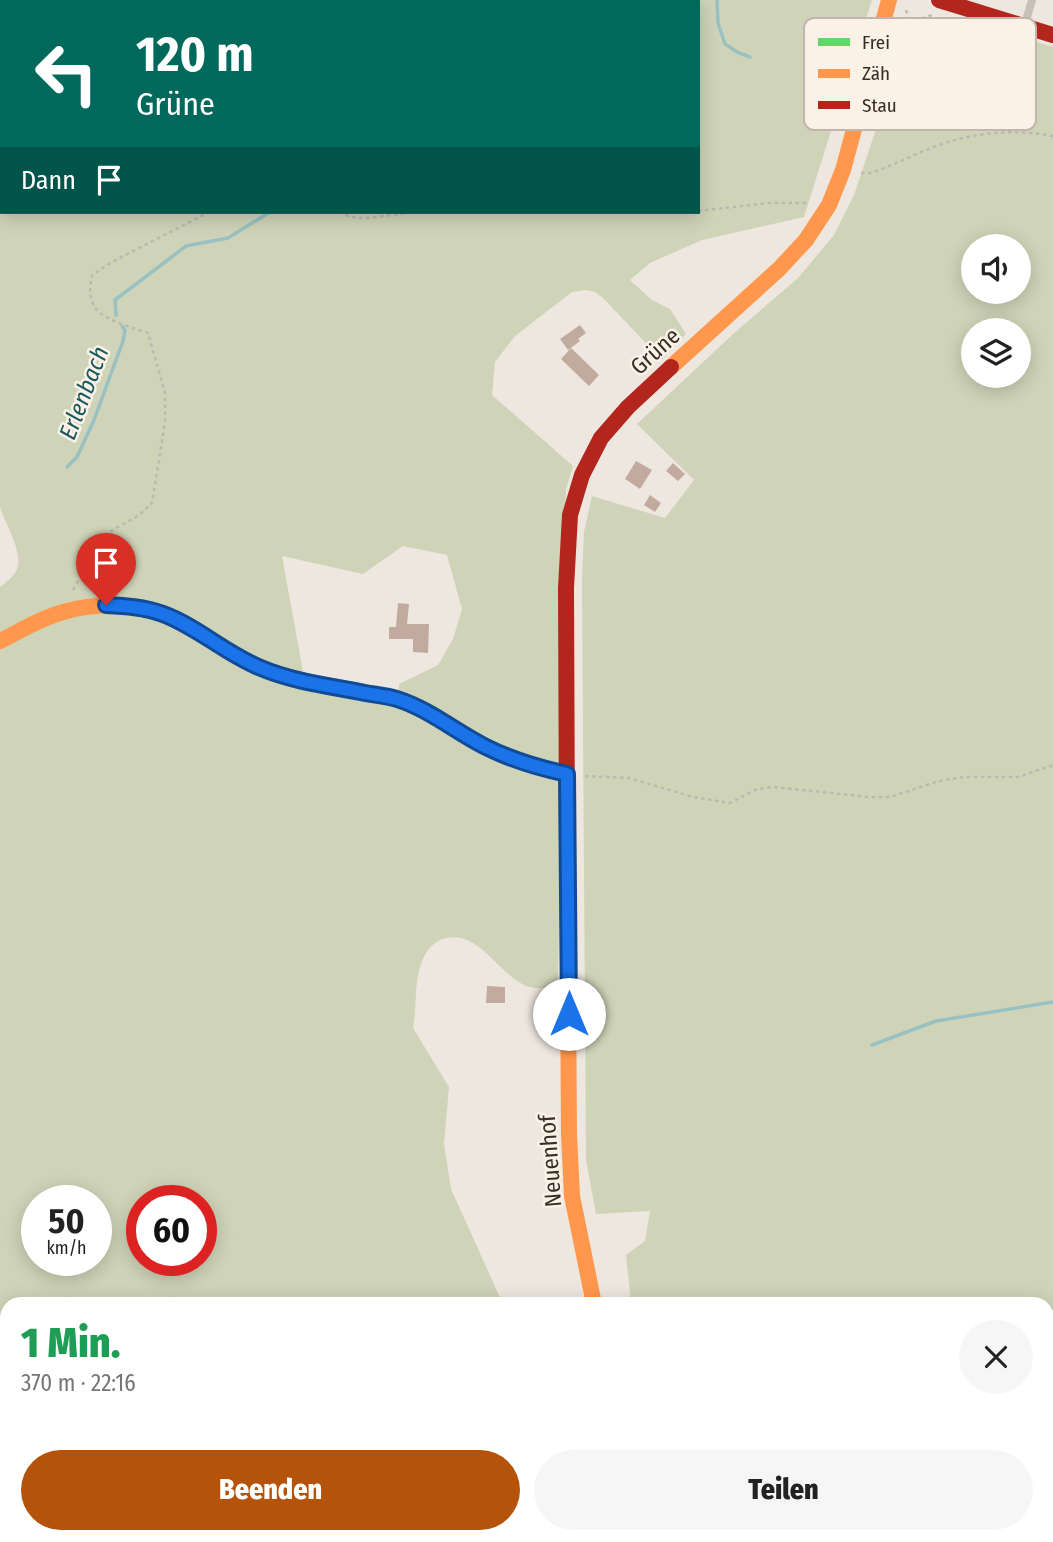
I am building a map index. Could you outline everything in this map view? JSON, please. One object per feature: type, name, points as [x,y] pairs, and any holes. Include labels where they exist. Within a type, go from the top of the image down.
[{"type":"main road","name":"Grüne","points":[[884,18],[889,0]]},
{"type":"main road","points":[[940,0],[998,18]]},
{"type":"main road","points":[[1036,30],[1053,35]]},
{"type":"main road","name":"Grüne","points":[[569,1014],[566,588],[570,515],[582,475],[601,438],[628,407],[779,269],[806,240],[828,205],[843,170],[854,130]]},
{"type":"main road","points":[[0,641],[62,612],[106,605],[155,611],[183,623],[237,657],[260,668],[398,700],[512,759],[567,774]]},
{"type":"main road","name":"Neuenhof","points":[[569,1014],[572,1196],[593,1297]]},
{"type":"lane","points":[[1026,18],[1032,0]]},
{"type":"path","points":[[906,10],[908,18]]},
{"type":"path","points":[[843,170],[871,173],[934,147],[975,135],[1003,133],[1053,136]]},
{"type":"path","points":[[700,211],[768,203],[828,205]]},
{"type":"path","points":[[62,612],[100,540],[138,516],[152,503],[165,422],[165,393],[148,333],[118,323],[96,310],[89,290],[92,275],[112,261],[205,214]]},
{"type":"path","points":[[343,214],[371,219],[394,214]]},
{"type":"path","points":[[567,774],[629,778],[693,797],[730,803],[757,789],[773,787],[890,797],[939,781],[964,777],[1018,777],[1053,765]]},
{"type":"green space","points":[[700,0],[872,0],[866,18],[804,18],[804,130],[831,130],[804,217],[702,240],[650,263],[630,280],[652,300],[670,309],[686,334],[662,360],[603,298],[586,290],[572,292],[515,336],[495,362],[492,395],[573,466],[566,489],[558,986],[526,986],[469,941],[446,938],[430,948],[421,964],[417,979],[413,1028],[449,1087],[444,1144],[451,1189],[500,1297],[0,1297],[0,587],[16,571],[18,556],[0,507],[0,214],[700,214]],"holes":[[[403,546],[447,555],[462,609],[453,639],[438,665],[399,684],[397,704],[304,677],[282,556],[363,574]]]},
{"type":"green space","points":[[1036,42],[1053,47],[1053,1297],[630,1297],[626,1255],[645,1241],[650,1211],[596,1214],[586,1160],[582,581],[584,532],[592,496],[665,518],[694,480],[637,424],[732,335],[798,278],[834,235],[854,195],[876,130],[1036,130]]},
{"type":"building","points":[[580,325],[586,333],[568,350],[560,339]]},
{"type":"building","points":[[571,348],[599,375],[589,386],[561,359]]},
{"type":"building","points":[[636,461],[652,470],[640,489],[625,479]]},
{"type":"building","points":[[673,463],[685,474],[678,481],[666,471]]},
{"type":"building","points":[[650,495],[661,503],[655,512],[644,505]]},
{"type":"building","points":[[398,603],[409,604],[407,624],[429,624],[428,653],[413,652],[413,639],[389,639],[389,627],[396,627]]},
{"type":"building","points":[[487,986],[505,987],[505,1003],[486,1003]]},
{"type":"waterway","points":[[717,0],[718,23],[725,44],[750,57]]},
{"type":"waterway","name":"Erlenbach","points":[[116,315],[115,300],[186,246],[228,238],[267,214]]},
{"type":"waterway","name":"Erlenbach","points":[[67,467],[77,457],[94,420],[123,341],[125,330],[122,326]]},
{"type":"waterway","points":[[872,1045],[936,1021],[1053,1002]]},
{"type":"traffic: fast","points":[[323,685],[398,700],[428,713],[504,755],[567,774]]},
{"type":"traffic: slow","points":[[884,18],[889,0]]},
{"type":"traffic: slow","points":[[671,367],[779,269],[806,240],[829,205],[843,170],[854,130]]},
{"type":"traffic: slow","points":[[0,641],[39,621],[78,608],[109,605],[139,608],[169,616],[260,668],[323,685]]},
{"type":"traffic: slow","points":[[567,836],[569,1134],[572,1196],[593,1297]]},
{"type":"traffic: jam","points":[[939,0],[998,18]]},
{"type":"traffic: jam","points":[[1036,30],[1053,35]]},
{"type":"traffic: jam","points":[[567,836],[566,588],[570,515],[582,475],[601,438],[628,407],[671,367]]},
{"type":"route","points":[[106,605],[145,608],[164,614],[260,668],[398,700],[512,759],[567,774],[569,1014]]}]
